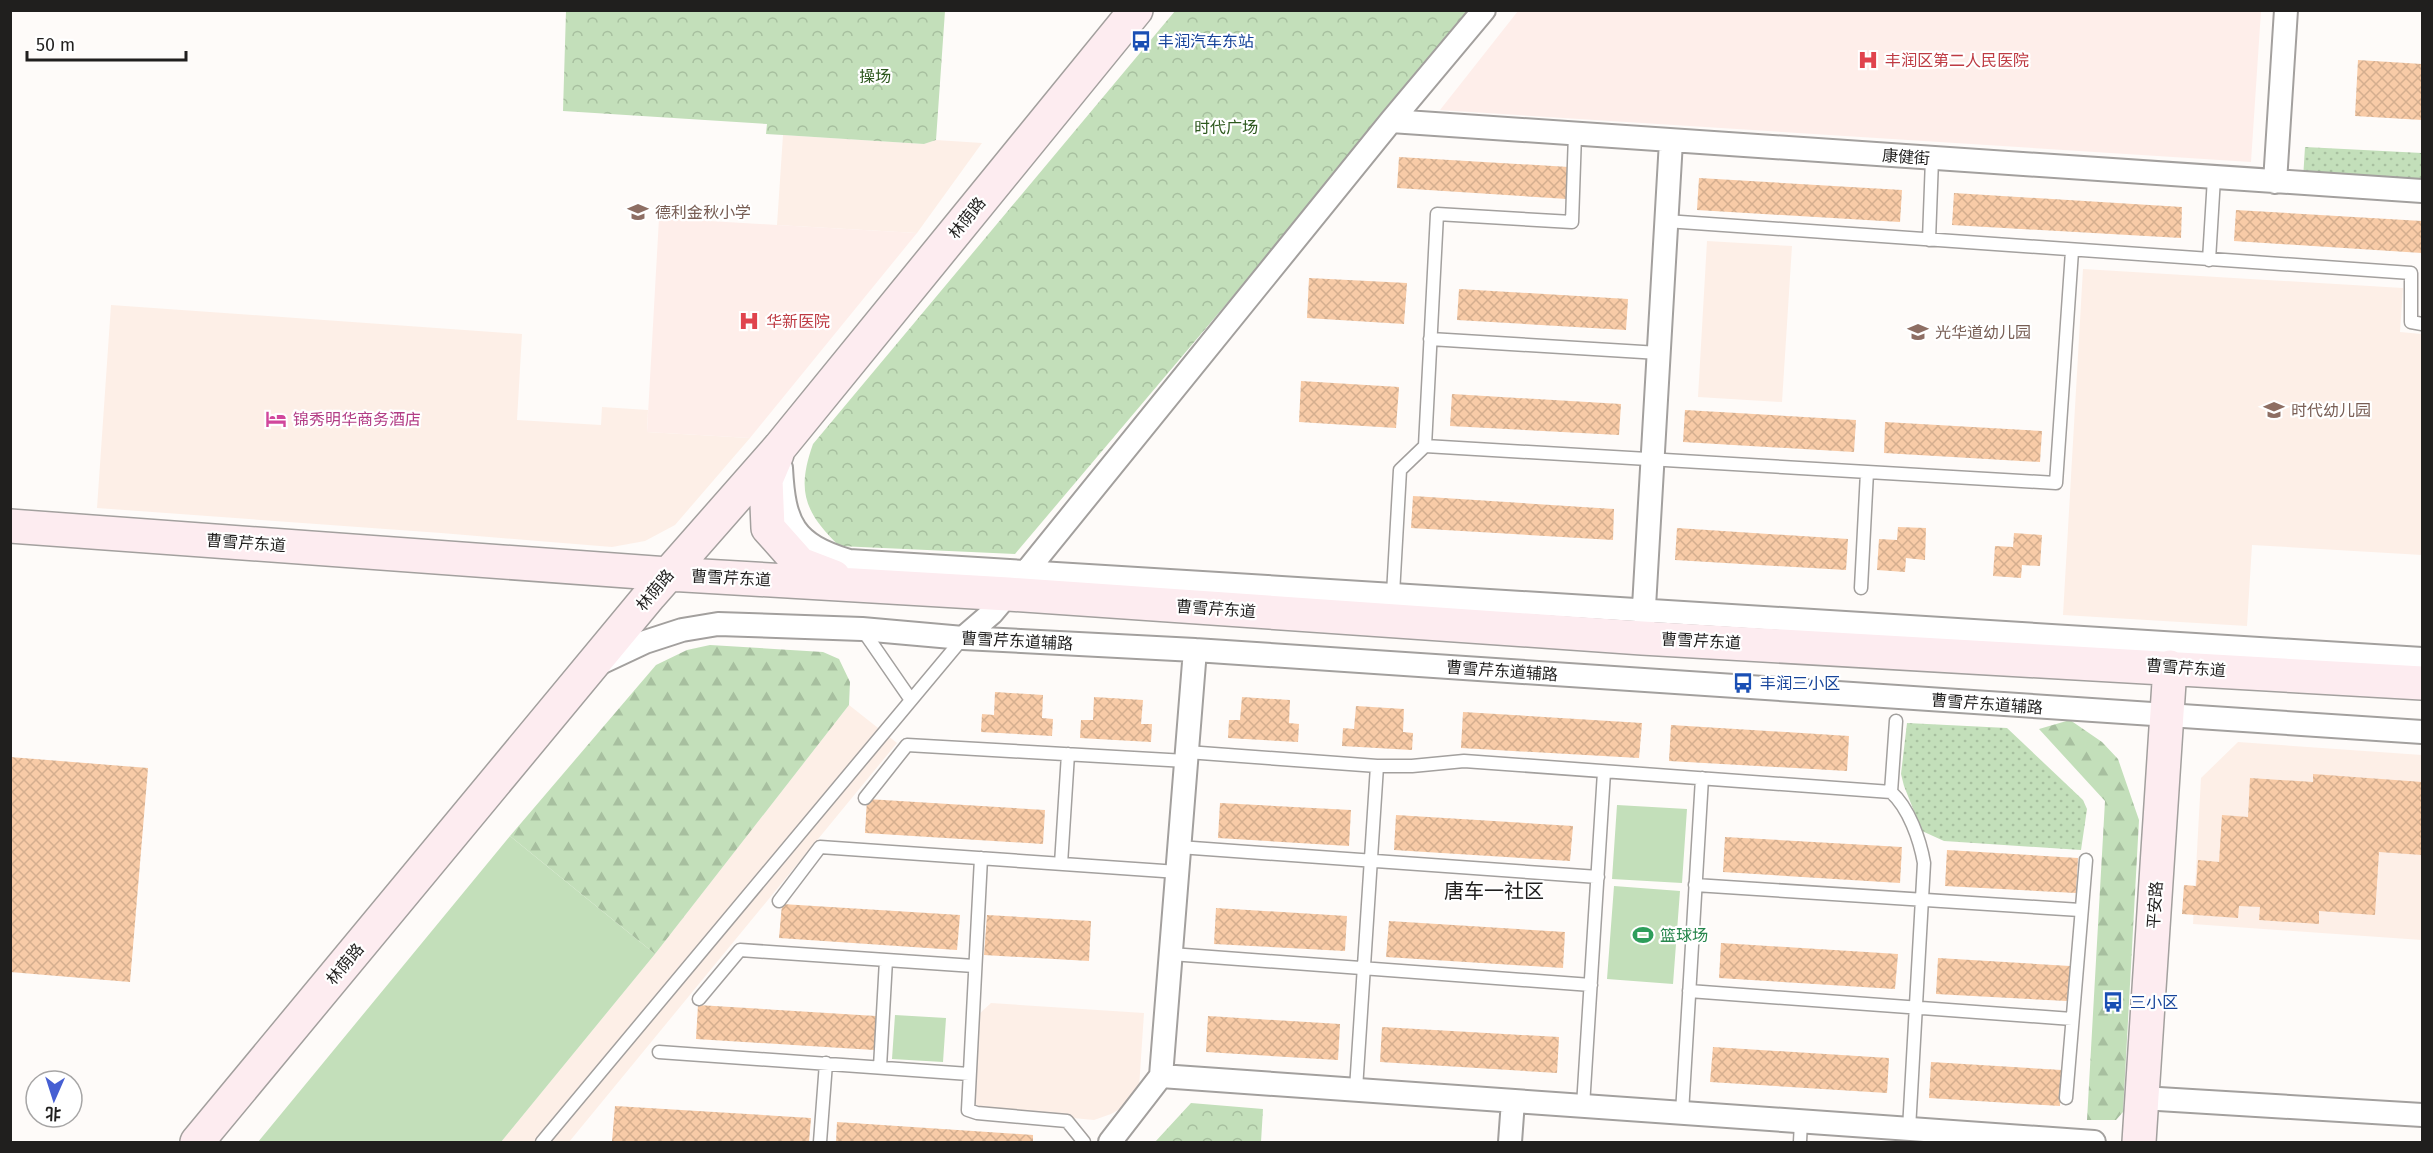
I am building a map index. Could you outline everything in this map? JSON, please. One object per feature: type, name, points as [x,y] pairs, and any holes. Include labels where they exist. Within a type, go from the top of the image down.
[{"type":"main road","name":"林荫路","points":[[197,1143],[659,584],[780,447],[1136,10]]},
{"type":"main road","points":[[780,447],[766,480],[768,528],[800,564],[855,585]]},
{"type":"main road","name":"曹雪芹东道","points":[[10,526],[659,584],[855,585],[1643,623],[2422,705]]},
{"type":"main road","name":"曹雪芹东道","points":[[10,549],[659,584],[1009,593],[2170,678],[2422,683]]},
{"type":"main road","name":"平安路","points":[[2139,1143],[2170,678]]},
{"type":"street","points":[[963,638],[1009,593],[1391,121],[1484,10]]},
{"type":"street","points":[[2275,183],[2286,10]]},
{"type":"street","name":"康健街","points":[[1391,121],[2275,183],[2422,191]]},
{"type":"street","points":[[780,447],[782,494],[789,522],[805,542],[824,554],[849,561],[1009,593],[1392,594],[1643,623],[1671,141]]},
{"type":"street","name":"曹雪芹东道辅路","points":[[589,668],[645,642],[682,630],[718,624],[862,629],[963,638],[1195,650],[2170,678],[2422,659]]},
{"type":"street","points":[[1110,1143],[1161,1076],[1195,650]]},
{"type":"street","name":"曹雪芹东道辅路","points":[[2170,678],[2422,732]]},
{"type":"street","points":[[1161,1076],[1682,1113],[1800,1132],[1909,1129],[2094,1143]]},
{"type":"street","points":[[2142,1098],[2422,1115]]},
{"type":"street","points":[[1510,1143],[1513,1101]]},
{"type":"lane","points":[[1392,594],[1400,470],[1425,446],[1437,214],[1572,222],[1575,134]]},
{"type":"lane","points":[[1929,240],[1932,159]]},
{"type":"lane","points":[[2209,260],[2214,178]]},
{"type":"lane","points":[[1666,221],[2412,273],[2411,322],[2422,324]]},
{"type":"lane","points":[[1425,446],[2056,483],[2072,250]]},
{"type":"lane","points":[[1430,339],[1659,353]]},
{"type":"lane","points":[[1861,588],[1867,472]]},
{"type":"lane","points":[[862,629],[911,700]]},
{"type":"lane","points":[[542,1143],[963,638]]},
{"type":"lane","points":[[1891,792],[1896,721]]},
{"type":"lane","points":[[865,798],[907,746],[1377,766],[1412,766],[1464,760],[1891,792],[1900,800],[1922,850],[1924,863],[1909,1129]]},
{"type":"lane","points":[[1061,864],[1068,754]]},
{"type":"lane","points":[[1356,1089],[1377,766]]},
{"type":"lane","points":[[1583,1106],[1604,772]]},
{"type":"lane","points":[[1682,1113],[1702,778]]},
{"type":"lane","points":[[779,901],[820,847],[1178,872]]},
{"type":"lane","points":[[1179,847],[1598,877]]},
{"type":"lane","points":[[981,858],[968,1110],[977,1113],[1067,1121],[1084,1143]]},
{"type":"lane","points":[[2066,1098],[2086,860]]},
{"type":"lane","points":[[1695,885],[2080,910]]},
{"type":"lane","points":[[699,999],[740,950],[974,966]]},
{"type":"lane","points":[[1171,954],[1591,985]]},
{"type":"lane","points":[[880,1067],[886,960]]},
{"type":"lane","points":[[1689,991],[2072,1019]]},
{"type":"lane","points":[[659,1052],[969,1074]]},
{"type":"lane","points":[[820,1143],[826,1064]]},
{"type":"shaded area","name":"丰润区第二人民医院","points":[[1518,11],[2261,11],[2251,162],[1440,110]]},
{"type":"shaded area","points":[[783,135],[924,144],[936,140],[982,143],[917,233],[777,225]]},
{"type":"shaded area","name":"华新医院","points":[[659,218],[917,233],[750,438],[647,432]]},
{"type":"shaded area","points":[[1707,241],[1792,246],[1782,402],[1698,397]]},
{"type":"shaded area","points":[[2083,269],[2403,288],[2400,332],[2422,334],[2422,555],[2252,545],[2247,626],[2063,615]]},
{"type":"shaded area","name":"锦秀明华商务酒店","points":[[111,305],[522,334],[517,420],[601,425],[602,407],[648,410],[647,432],[750,438],[675,525],[645,541],[612,547],[97,508]]},
{"type":"shaded area","points":[[849,705],[897,743],[569,1142],[501,1142],[655,954]]},
{"type":"shaded area","points":[[2238,742],[2422,755],[2422,940],[2193,924],[2201,778]]},
{"type":"shaded area","points":[[991,1003],[1144,1013],[1139,1088],[1129,1104],[1094,1120],[979,1109],[973,1100],[979,1014]]},
{"type":"green space","name":"操场","points":[[566,11],[945,11],[936,140],[924,144],[766,134],[767,124],[563,111]]},
{"type":"green space","name":"时代广场","points":[[1175,11],[1474,11],[1015,554],[839,546],[818,522],[807,500],[805,475],[813,444]]},
{"type":"green space","points":[[2305,147],[2422,153],[2422,185],[2303,179]]},
{"type":"green space","points":[[710,645],[823,652],[839,659],[850,682],[849,705],[655,954],[510,836],[656,665],[687,650]]},
{"type":"green space","points":[[2070,720],[2102,742],[2118,759],[2139,820],[2123,1112],[2116,1120],[2087,1120],[2105,801],[2039,729]]},
{"type":"green space","points":[[1907,723],[2007,728],[2083,800],[2087,809],[2081,850],[1944,841],[1922,831],[1901,774]]},
{"type":"green space","points":[[1617,805],[1687,809],[1682,883],[1612,879]]},
{"type":"green space","points":[[510,836],[655,954],[501,1142],[258,1142]]},
{"type":"green space","name":"篮球场","points":[[1614,886],[1680,891],[1673,984],[1607,979]]},
{"type":"green space","points":[[895,1015],[946,1018],[943,1062],[892,1059]]},
{"type":"green space","points":[[1191,1103],[1263,1109],[1261,1142],[1155,1142]]},
{"type":"building","points":[[2358,60],[2422,64],[2422,120],[2355,116]]},
{"type":"building","points":[[1399,157],[1569,167],[1567,199],[1397,188]]},
{"type":"building","points":[[1699,178],[1902,190],[1900,222],[1697,210]]},
{"type":"building","points":[[1954,193],[2182,207],[2181,238],[1952,225]]},
{"type":"building","points":[[2236,210],[2422,221],[2422,253],[2234,241]]},
{"type":"building","points":[[1309,278],[1407,283],[1404,324],[1307,318]]},
{"type":"building","points":[[1459,289],[1628,299],[1626,330],[1457,320]]},
{"type":"building","points":[[1301,381],[1399,387],[1396,428],[1299,422]]},
{"type":"building","points":[[1452,394],[1621,404],[1619,435],[1450,426]]},
{"type":"building","points":[[1685,410],[1856,420],[1854,452],[1683,442]]},
{"type":"building","points":[[1885,422],[2042,431],[2040,462],[1884,453]]},
{"type":"building","points":[[1413,496],[1614,509],[1613,540],[1411,528]]},
{"type":"building","points":[[1898,527],[1926,528],[1925,560],[1906,558],[1905,572],[1877,570],[1879,539],[1897,540]]},
{"type":"building","points":[[1677,528],[1848,539],[1846,570],[1675,560]]},
{"type":"building","points":[[2014,533],[2042,535],[2040,566],[2022,565],[2021,578],[1993,576],[1995,546],[2013,547]]},
{"type":"building","points":[[995,692],[1043,695],[1042,718],[1053,719],[1052,736],[981,732],[982,714],[994,715]]},
{"type":"building","points":[[1094,697],[1143,700],[1141,724],[1152,724],[1151,742],[1080,738],[1081,720],[1093,720]]},
{"type":"building","points":[[1242,697],[1290,700],[1289,723],[1299,724],[1298,742],[1228,738],[1229,720],[1240,720]]},
{"type":"building","points":[[1356,706],[1404,709],[1403,732],[1413,733],[1412,750],[1342,746],[1343,728],[1354,729]]},
{"type":"building","points":[[1463,712],[1642,723],[1639,758],[1461,748]]},
{"type":"building","points":[[1671,725],[1849,736],[1847,771],[1669,761]]},
{"type":"building","points":[[10,757],[148,768],[130,982],[10,972]]},
{"type":"building","points":[[2313,774],[2422,782],[2422,855],[2379,852],[2375,915],[2319,911],[2319,924],[2259,920],[2260,907],[2239,906],[2238,918],[2182,914],[2184,885],[2196,886],[2198,860],[2219,862],[2222,815],[2248,817],[2250,778],[2313,782]]},
{"type":"building","points":[[867,799],[1045,810],[1043,844],[865,833]]},
{"type":"building","points":[[1220,803],[1351,810],[1349,846],[1218,838]]},
{"type":"building","points":[[1396,815],[1573,826],[1570,861],[1394,850]]},
{"type":"building","points":[[1725,837],[1902,847],[1900,883],[1723,872]]},
{"type":"building","points":[[1947,850],[2078,858],[2076,893],[1945,886]]},
{"type":"building","points":[[782,904],[960,915],[957,950],[779,938]]},
{"type":"building","points":[[1216,908],[1347,916],[1345,951],[1214,944]]},
{"type":"building","points":[[987,915],[1091,921],[1089,961],[984,955]]},
{"type":"building","points":[[1389,921],[1565,932],[1563,968],[1386,957]]},
{"type":"building","points":[[1721,943],[1898,954],[1895,989],[1719,978]]},
{"type":"building","points":[[1938,958],[2070,966],[2067,1001],[1936,994]]},
{"type":"building","points":[[698,1005],[876,1016],[874,1050],[696,1039]]},
{"type":"building","points":[[1208,1016],[1340,1024],[1338,1060],[1206,1052]]},
{"type":"building","points":[[1382,1027],[1559,1037],[1557,1073],[1380,1062]]},
{"type":"building","points":[[1713,1047],[1889,1058],[1887,1093],[1710,1082]]},
{"type":"building","points":[[1931,1062],[2062,1070],[2060,1106],[1929,1098]]},
{"type":"building","points":[[615,1106],[811,1118],[809,1142],[612,1141]]},
{"type":"building","points":[[837,1122],[1033,1135],[1033,1142],[836,1142]]},
{"type":"place","name":"丰润汽车东站","points":[[1141,41]]},
{"type":"place","name":"丰润区第二人民医院","points":[[1868,60]]},
{"type":"place","name":"德利金秋小学","points":[[638,212]]},
{"type":"place","name":"华新医院","points":[[749,321]]},
{"type":"place","name":"光华道幼儿园","points":[[1918,332]]},
{"type":"place","name":"时代幼儿园","points":[[2274,410]]},
{"type":"place","name":"锦秀明华商务酒店","points":[[276,419]]},
{"type":"place","name":"丰润三小区","points":[[1743,683]]},
{"type":"place","name":"篮球场","points":[[1643,935]]},
{"type":"place","name":"三小区","points":[[2113,1002]]},
{"type":"district","name":"唐车一社区","points":[[1494,891]]}]
